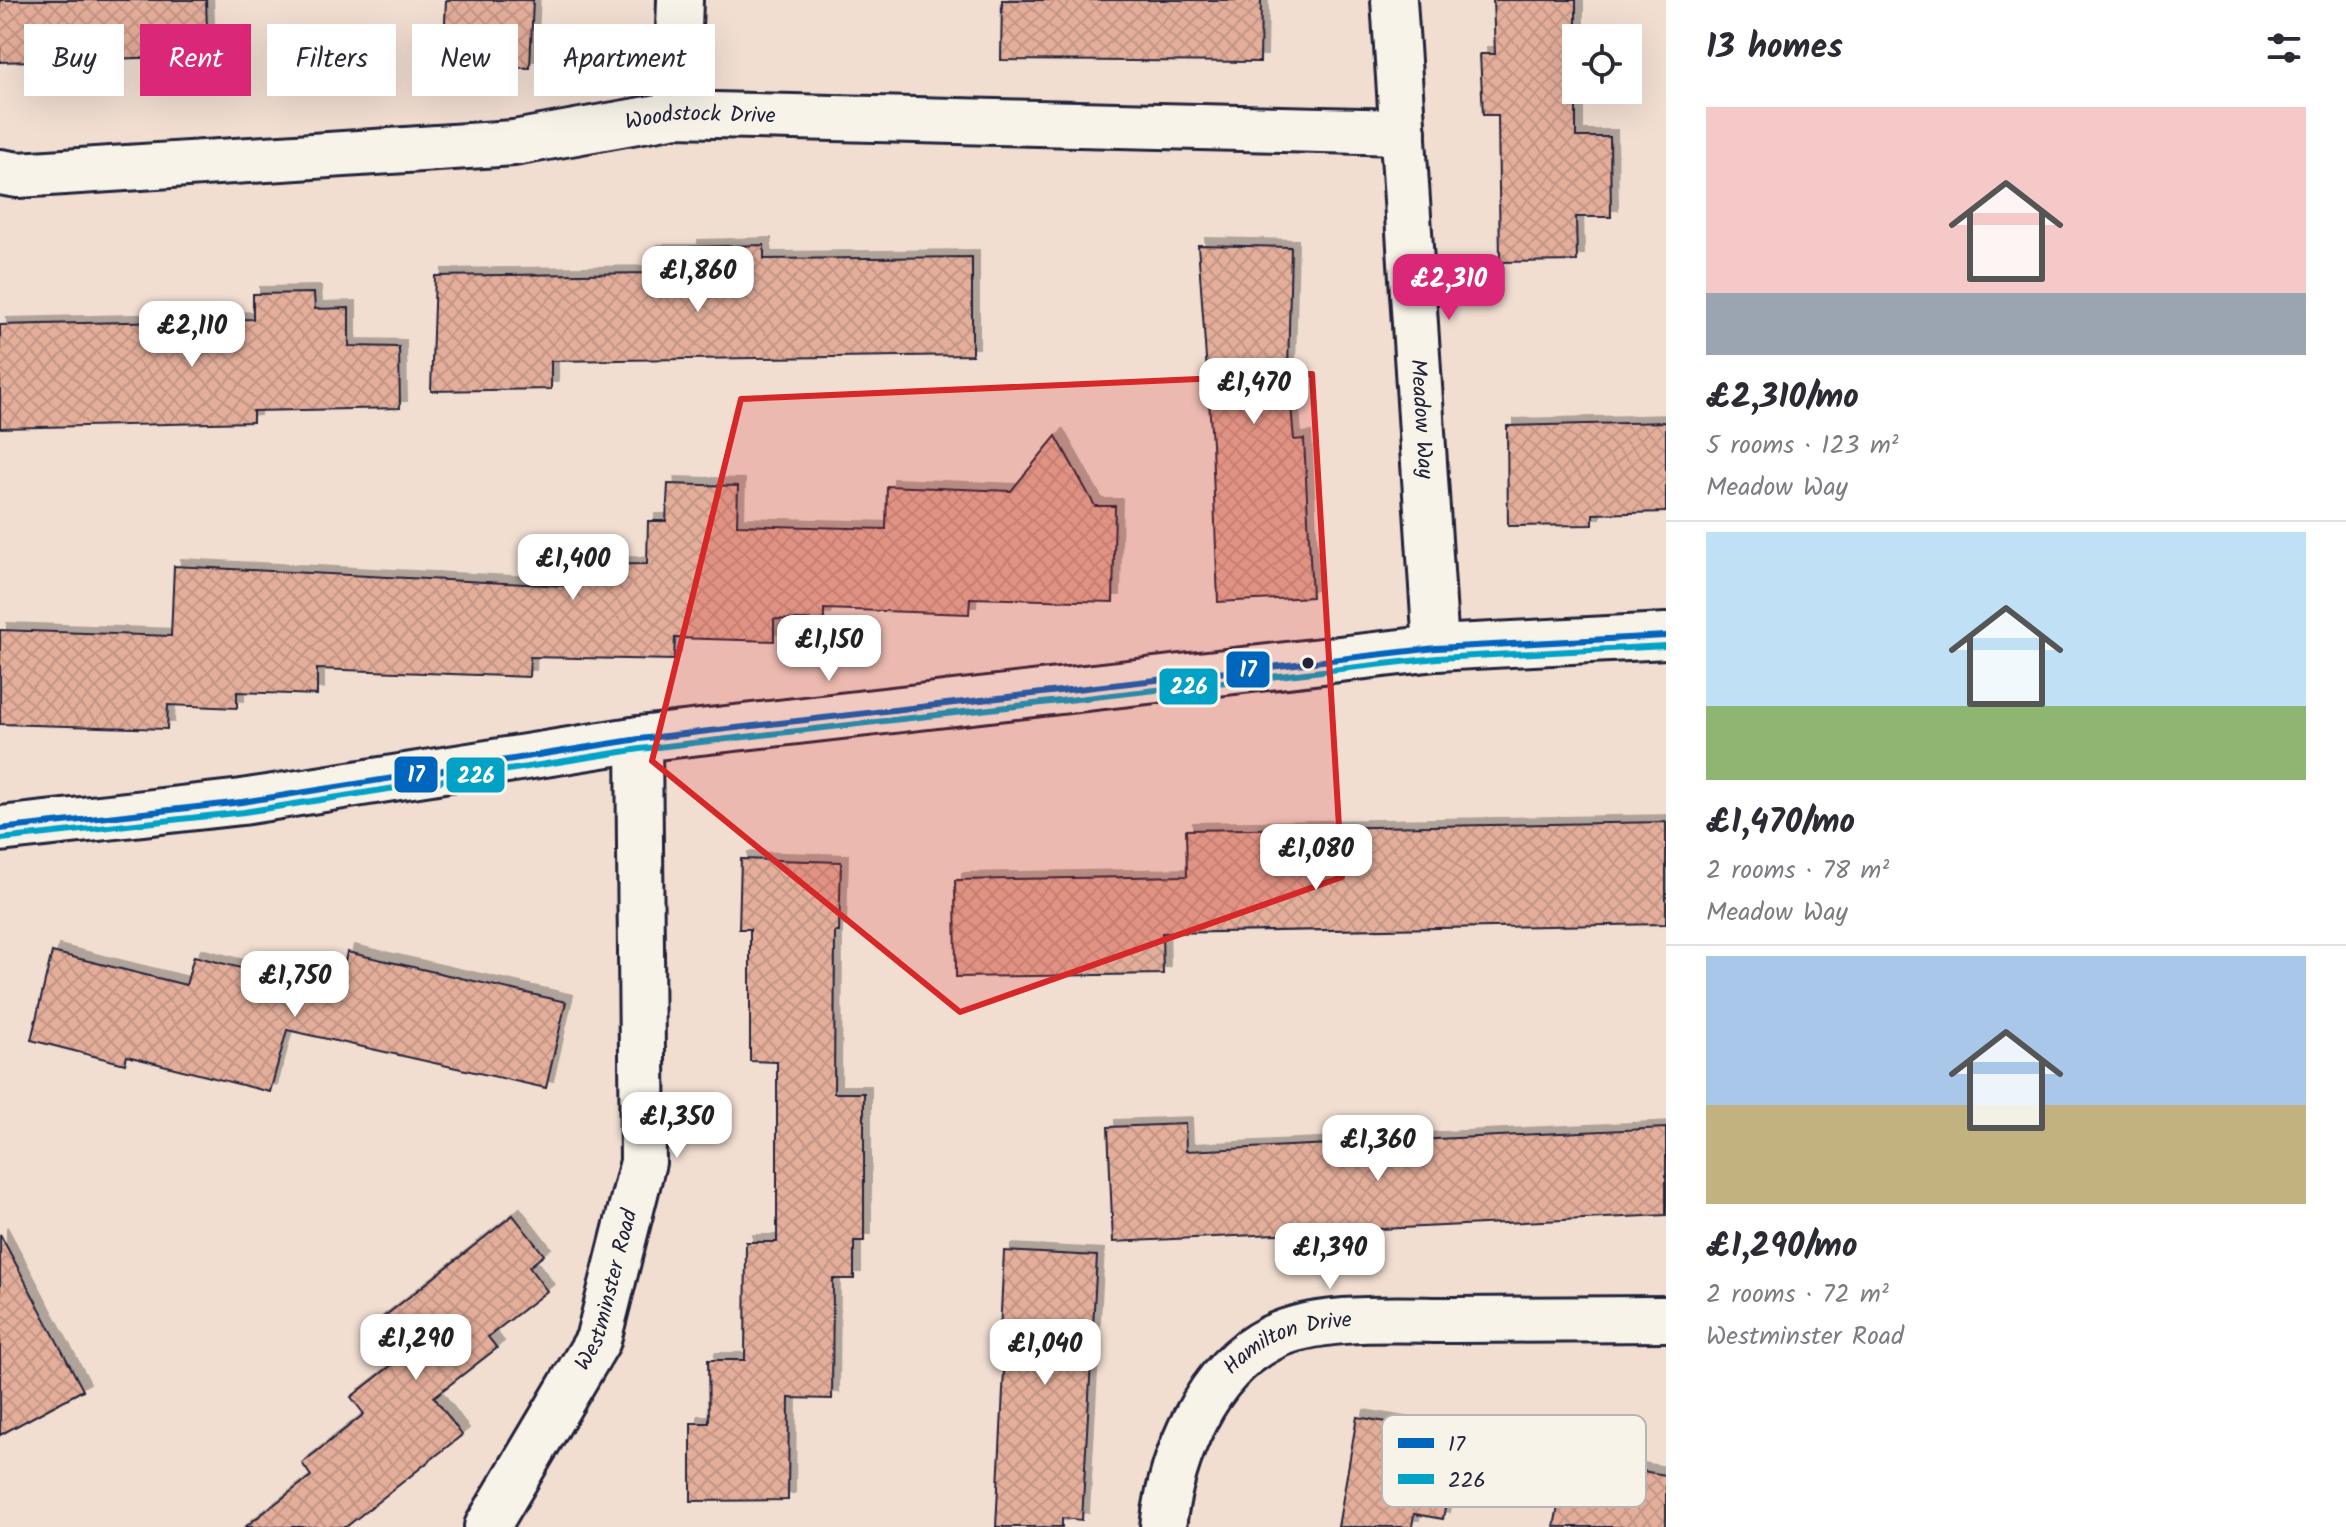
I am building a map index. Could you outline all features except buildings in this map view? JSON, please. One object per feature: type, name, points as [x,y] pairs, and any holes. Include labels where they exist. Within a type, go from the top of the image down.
[{"type":"street","points":[[676,114],[680,0]]},
{"type":"street","name":"Meadow Way","points":[[1394,0],[1436,648]]},
{"type":"street","name":"Woodstock Drive","points":[[0,172],[18,175],[514,143],[676,114],[1403,132]]},
{"type":"street","points":[[0,829],[242,802],[639,739],[1436,648],[1666,636]]},
{"type":"street","name":"Westminster Road","points":[[487,1527],[598,1340],[643,1162],[639,739]]},
{"type":"street","name":"Hamilton Drive","points":[[1163,1527],[1170,1484],[1183,1445],[1198,1416],[1243,1357],[1272,1337],[1310,1327],[1383,1320],[1666,1319]]},
{"type":"highlighted area","points":[[1312,374],[1342,877],[960,1012],[652,761],[741,399]]},
{"type":"transit line","name":"17","points":[[0,829],[242,802],[639,739],[1436,648],[1666,636]]},
{"type":"transit line","name":"226","points":[[1,839],[244,812],[640,749],[1437,658],[1666,646]]}]
